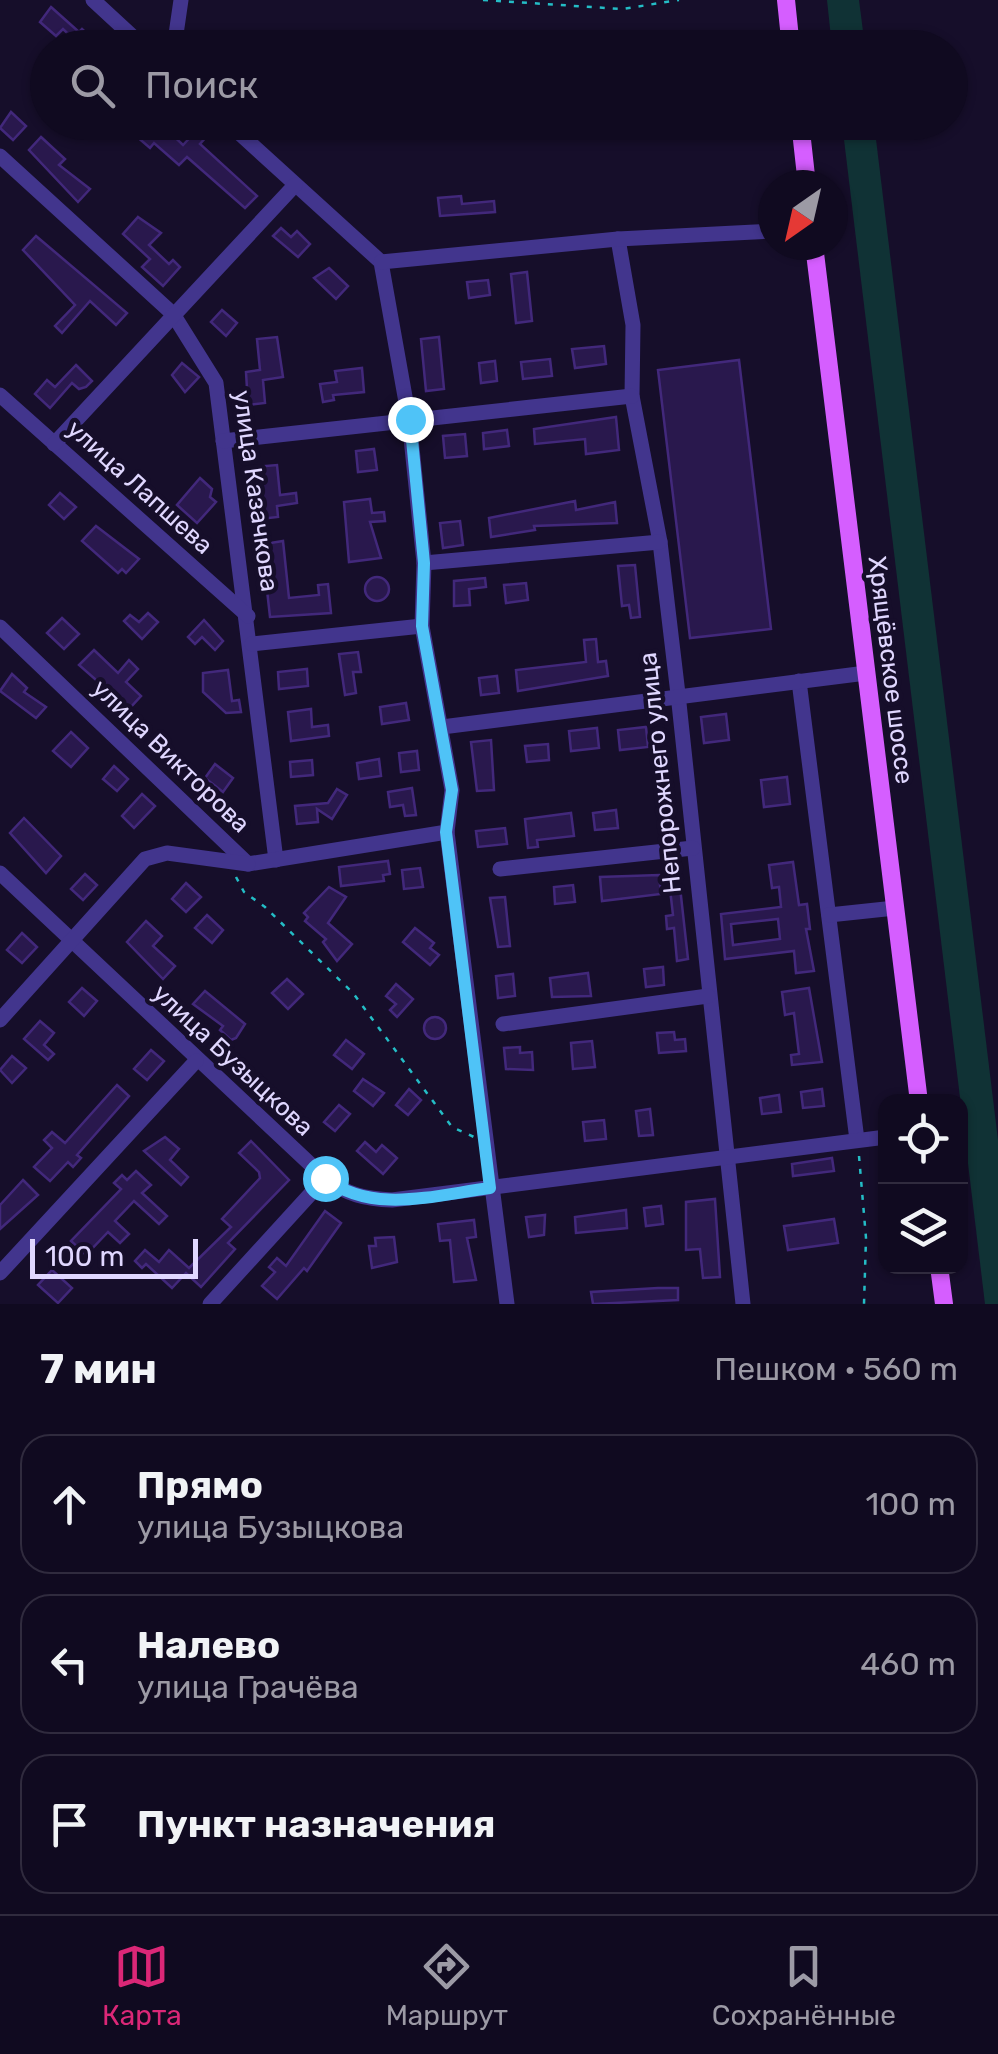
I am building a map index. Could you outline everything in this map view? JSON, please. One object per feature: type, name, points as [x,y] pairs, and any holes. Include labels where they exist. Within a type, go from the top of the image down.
[{"type":"main road","points":[[786,0],[789,30]]},
{"type":"main road","points":[[802,140],[805,170]]},
{"type":"main road","name":"Хрящёвское шоссе","points":[[816,260],[918,1094]]},
{"type":"main road","points":[[941,1274],[944,1304]]},
{"type":"street","points":[[93,0],[126,30]]},
{"type":"street","points":[[176,30],[180,0]]},
{"type":"street","points":[[247,140],[381,262],[410,419],[424,563],[422,626],[452,790],[446,832],[507,1304]]},
{"type":"street","name":"улица Казачкова","points":[[0,156],[173,314],[216,384],[252,644],[276,860]]},
{"type":"street","points":[[54,444],[295,184]]},
{"type":"street","points":[[381,262],[618,239],[758,232]]},
{"type":"street","name":"Непорожнего улица","points":[[618,239],[633,325],[632,396],[660,542],[678,694],[743,1304]]},
{"type":"street","name":"улица Лапшева","points":[[0,395],[248,616]]},
{"type":"street","points":[[223,441],[632,396]]},
{"type":"street","points":[[424,563],[660,542]]},
{"type":"street","points":[[252,644],[422,626]]},
{"type":"street","name":"улица Викторова","points":[[0,627],[241,863],[446,832]]},
{"type":"street","points":[[442,727],[866,673]]},
{"type":"street","points":[[800,681],[857,1140]]},
{"type":"street","points":[[500,868],[693,848]]},
{"type":"street","points":[[0,1020],[145,859],[167,853],[241,863]]},
{"type":"street","name":"улица Бузыцкова","points":[[0,874],[196,1062],[325,1178],[340,1190],[365,1199],[392,1200],[878,1138]]},
{"type":"street","points":[[829,915],[896,908]]},
{"type":"street","points":[[503,1024],[708,996]]},
{"type":"street","points":[[0,1273],[196,1062]]},
{"type":"street","points":[[210,1304],[325,1178]]},
{"type":"path","points":[[483,0],[622,8],[679,0]]},
{"type":"path","points":[[241,863],[244,892],[265,906],[353,993],[452,1127],[484,1142]]},
{"type":"path","points":[[857,1140],[866,1238],[864,1304]]},
{"type":"green space","points":[[827,0],[859,0],[863,30],[830,30]]},
{"type":"green space","points":[[844,140],[876,140],[998,1140],[998,1304],[985,1304],[968,1164],[968,1094],[960,1094]]},
{"type":"building","points":[[51,7],[77,30],[49,30],[40,22]]},
{"type":"building","points":[[11,112],[26,126],[13,140],[0,128]]},
{"type":"building","points":[[38,140],[44,140],[65,159],[59,165],[90,189],[78,202],[29,150]]},
{"type":"building","points":[[141,140],[178,140],[183,145],[188,140],[204,140],[200,144],[257,196],[245,208],[187,157],[179,165],[154,143],[150,148]]},
{"type":"building","points":[[461,196],[462,204],[494,201],[495,212],[440,216],[438,198]]},
{"type":"building","points":[[138,217],[161,233],[149,245],[169,264],[173,260],[180,267],[163,286],[142,267],[150,259],[123,234]]},
{"type":"building","points":[[281,228],[291,237],[297,231],[310,244],[298,257],[273,236]]},
{"type":"building","points":[[36,236],[127,313],[116,325],[90,301],[62,333],[55,326],[75,305],[23,250]]},
{"type":"building","points":[[329,268],[348,286],[336,299],[314,278]]},
{"type":"building","points":[[527,272],[532,321],[516,323],[511,274]]},
{"type":"building","points":[[488,280],[490,295],[469,298],[467,282]]},
{"type":"building","points":[[222,310],[237,323],[226,336],[211,322]]},
{"type":"building","points":[[277,337],[283,377],[263,380],[265,403],[248,405],[246,372],[260,370],[257,339]]},
{"type":"building","points":[[439,337],[444,389],[426,391],[421,339]]},
{"type":"building","points":[[604,346],[606,364],[575,368],[572,349]]},
{"type":"building","points":[[550,359],[552,376],[523,379],[521,362]]},
{"type":"building","points":[[739,360],[771,629],[690,638],[658,370]]},
{"type":"building","points":[[495,361],[497,381],[481,383],[479,363]]},
{"type":"building","points":[[182,363],[199,377],[185,392],[172,375]]},
{"type":"building","points":[[76,365],[92,381],[79,389],[72,383],[50,408],[35,394],[47,380],[55,387]]},
{"type":"building","points":[[362,368],[364,392],[333,395],[334,400],[323,402],[320,384],[337,382],[335,371]]},
{"type":"building","points":[[616,417],[619,450],[586,454],[585,439],[535,444],[534,429]]},
{"type":"building","points":[[507,430],[509,446],[484,449],[483,433]]},
{"type":"building","points":[[465,434],[467,456],[445,458],[443,436]]},
{"type":"building","points":[[374,449],[377,470],[358,472],[356,451]]},
{"type":"building","points":[[277,465],[280,495],[296,493],[297,503],[277,506],[278,517],[259,519],[254,467]]},
{"type":"building","points":[[200,478],[212,489],[210,497],[216,502],[197,523],[177,505]]},
{"type":"building","points":[[60,493],[76,507],[64,519],[49,505]]},
{"type":"building","points":[[370,499],[372,513],[384,512],[385,521],[370,522],[381,558],[349,562],[344,502]]},
{"type":"building","points":[[575,501],[576,510],[615,502],[617,523],[534,526],[535,530],[491,537],[489,518]]},
{"type":"building","points":[[460,521],[463,545],[443,548],[440,523]]},
{"type":"building","points":[[96,526],[139,559],[126,573],[122,569],[118,573],[82,541]]},
{"type":"building","points":[[283,541],[289,598],[319,595],[318,585],[328,584],[331,613],[270,617],[267,590],[262,590],[260,581],[268,580],[264,544]]},
{"type":"building","points":[[635,565],[640,617],[631,618],[629,605],[622,606],[618,566]]},
{"type":"building","points":[[377,577],[386,580],[386,598],[377,601],[368,598],[365,589],[368,580]]},
{"type":"building","points":[[485,578],[486,587],[469,589],[470,605],[454,606],[454,581]]},
{"type":"building","points":[[526,583],[528,600],[506,603],[504,585]]},
{"type":"building","points":[[148,613],[158,622],[142,639],[124,621],[130,615],[139,622]]},
{"type":"building","points":[[62,618],[79,634],[64,649],[47,633]]},
{"type":"building","points":[[204,620],[223,641],[215,650],[202,637],[195,644],[188,637]]},
{"type":"building","points":[[596,639],[598,662],[606,661],[608,676],[518,691],[516,670],[586,662],[584,640]]},
{"type":"building","points":[[94,650],[118,673],[129,660],[138,669],[126,682],[141,696],[129,709],[79,665]]},
{"type":"building","points":[[358,652],[361,672],[353,672],[356,693],[345,695],[339,654]]},
{"type":"building","points":[[307,669],[308,686],[279,689],[278,672]]},
{"type":"building","points":[[228,670],[232,701],[239,700],[241,712],[226,713],[203,692],[203,673]]},
{"type":"building","points":[[12,674],[27,688],[24,692],[46,707],[36,718],[0,691]]},
{"type":"building","points":[[497,676],[499,693],[481,695],[479,678]]},
{"type":"building","points":[[406,703],[409,720],[382,724],[380,707]]},
{"type":"building","points":[[311,709],[312,727],[328,725],[329,736],[291,741],[288,712]]},
{"type":"building","points":[[726,714],[729,740],[704,743],[701,717]]},
{"type":"building","points":[[646,727],[648,747],[620,750],[618,730]]},
{"type":"building","points":[[597,728],[599,748],[571,751],[569,731]]},
{"type":"building","points":[[71,732],[88,748],[71,767],[53,751]]},
{"type":"building","points":[[491,740],[494,790],[477,791],[471,742]]},
{"type":"building","points":[[548,744],[549,760],[527,762],[525,746]]},
{"type":"building","points":[[417,751],[419,770],[401,772],[399,753]]},
{"type":"building","points":[[379,759],[381,776],[359,779],[357,763]]},
{"type":"building","points":[[312,760],[313,775],[291,777],[290,762]]},
{"type":"building","points":[[215,764],[233,778],[223,792],[205,778]]},
{"type":"building","points":[[114,766],[128,779],[117,791],[103,779]]},
{"type":"building","points":[[787,777],[790,804],[764,807],[761,780]]},
{"type":"building","points":[[412,788],[416,815],[405,816],[403,805],[390,807],[388,792]]},
{"type":"building","points":[[337,789],[347,795],[332,819],[317,809],[318,822],[297,824],[295,806],[328,803]]},
{"type":"building","points":[[142,794],[155,806],[134,828],[122,816]]},
{"type":"building","points":[[616,810],[618,828],[595,830],[593,813]]},
{"type":"building","points":[[571,813],[574,836],[537,840],[538,847],[528,848],[525,819]]},
{"type":"building","points":[[24,818],[61,856],[46,873],[10,833]]},
{"type":"building","points":[[505,828],[507,844],[478,847],[476,831]]},
{"type":"building","points":[[388,861],[390,874],[383,875],[384,881],[341,886],[339,867]]},
{"type":"building","points":[[793,862],[799,905],[807,904],[810,929],[806,929],[814,971],[796,973],[794,951],[725,959],[721,914],[781,907],[779,887],[772,888],[769,865]],"holes":[[[778,919],[780,939],[733,945],[731,924]]]},
{"type":"building","points":[[420,868],[423,887],[404,889],[402,870]]},
{"type":"building","points":[[85,874],[97,885],[83,900],[71,889]]},
{"type":"building","points":[[659,875],[661,894],[602,901],[600,877]]},
{"type":"building","points":[[186,883],[201,897],[186,912],[172,899]]},
{"type":"building","points":[[573,885],[575,902],[555,904],[554,887]]},
{"type":"building","points":[[329,887],[346,897],[328,923],[352,944],[337,961],[323,942],[326,939],[305,921],[308,917],[304,913]]},
{"type":"building","points":[[680,887],[688,959],[677,961],[674,928],[667,929],[666,916],[673,915],[670,889]]},
{"type":"building","points":[[505,897],[510,946],[498,947],[490,898]]},
{"type":"building","points":[[207,915],[223,930],[212,943],[195,928]]},
{"type":"building","points":[[146,921],[162,936],[153,946],[175,966],[163,979],[127,942]]},
{"type":"building","points":[[415,928],[434,943],[430,948],[439,955],[430,965],[403,942]]},
{"type":"building","points":[[22,933],[37,947],[22,963],[7,950]]},
{"type":"building","points":[[663,967],[664,985],[646,987],[644,969]]},
{"type":"building","points":[[588,973],[591,996],[552,997],[550,978]]},
{"type":"building","points":[[513,974],[515,996],[498,998],[496,976]]},
{"type":"building","points":[[287,979],[303,994],[288,1009],[272,993]]},
{"type":"building","points":[[396,984],[413,999],[397,1017],[390,1010],[396,1004],[386,996]]},
{"type":"building","points":[[82,988],[97,1001],[84,1016],[69,1002]]},
{"type":"building","points":[[809,988],[822,1062],[792,1065],[791,1055],[799,1054],[794,1013],[785,1015],[782,992]]},
{"type":"building","points":[[205,991],[245,1024],[236,1038],[231,1040],[220,1030],[223,1026],[193,1004]]},
{"type":"building","points":[[435,1017],[443,1020],[443,1036],[435,1039],[427,1036],[424,1028],[427,1020]]},
{"type":"building","points":[[40,1021],[54,1033],[44,1045],[54,1054],[48,1060],[24,1039]]},
{"type":"building","points":[[674,1032],[675,1040],[685,1039],[686,1051],[659,1053],[657,1033]]},
{"type":"building","points":[[346,1040],[364,1054],[352,1069],[334,1055]]},
{"type":"building","points":[[592,1041],[595,1067],[573,1069],[571,1043]]},
{"type":"building","points":[[520,1047],[520,1053],[532,1052],[533,1070],[506,1069],[504,1048]]},
{"type":"building","points":[[151,1050],[164,1061],[147,1080],[134,1069]]},
{"type":"building","points":[[12,1056],[26,1068],[12,1083],[0,1070]]},
{"type":"building","points":[[363,1079],[384,1093],[373,1106],[354,1091]]},
{"type":"building","points":[[117,1085],[129,1096],[77,1155],[81,1158],[73,1167],[68,1162],[50,1181],[34,1167],[52,1148],[44,1140],[52,1132],[65,1143]]},
{"type":"building","points":[[409,1089],[421,1100],[408,1115],[396,1105]]},
{"type":"building","points":[[822,1089],[824,1106],[803,1108],[801,1092]]},
{"type":"building","points":[[779,1095],[781,1112],[762,1114],[760,1098]]},
{"type":"building","points":[[339,1105],[350,1114],[335,1131],[324,1122]]},
{"type":"building","points":[[650,1109],[653,1135],[639,1136],[636,1111]]},
{"type":"building","points":[[604,1120],[606,1139],[585,1141],[583,1122]]},
{"type":"building","points":[[165,1137],[179,1149],[170,1160],[188,1177],[181,1185],[144,1151]]},
{"type":"building","points":[[251,1141],[289,1180],[228,1243],[235,1249],[201,1287],[186,1273],[172,1288],[146,1264],[142,1268],[135,1261],[145,1250],[159,1262],[169,1250],[189,1268],[231,1227],[222,1219],[260,1178],[259,1172],[239,1153]]},
{"type":"building","points":[[365,1142],[376,1152],[382,1145],[397,1158],[383,1174],[357,1151]]},
{"type":"building","points":[[832,1158],[834,1171],[793,1176],[792,1164]]},
{"type":"building","points":[[136,1171],[151,1185],[142,1193],[167,1216],[159,1224],[134,1201],[115,1221],[129,1234],[120,1243],[108,1232],[86,1255],[71,1241],[121,1189],[114,1183],[122,1175],[127,1180]]},
{"type":"building","points":[[23,1180],[38,1195],[0,1229],[0,1205]]},
{"type":"building","points":[[715,1199],[720,1277],[703,1278],[700,1249],[686,1250],[686,1202]]},
{"type":"building","points":[[661,1206],[663,1224],[646,1226],[644,1208]]},
{"type":"building","points":[[626,1210],[627,1228],[576,1233],[575,1217]]},
{"type":"building","points":[[325,1211],[341,1223],[307,1271],[304,1268],[277,1299],[262,1286],[275,1272],[269,1267],[277,1258],[286,1266]]},
{"type":"building","points":[[545,1215],[544,1235],[529,1237],[526,1217]]},
{"type":"building","points":[[834,1219],[838,1243],[788,1250],[784,1226]]},
{"type":"building","points":[[474,1220],[476,1237],[467,1238],[476,1280],[454,1282],[450,1240],[440,1241],[438,1224]]},
{"type":"building","points":[[394,1237],[397,1262],[372,1268],[369,1246],[376,1246],[375,1238]]},
{"type":"building","points":[[52,1270],[72,1288],[58,1303],[38,1285]]},
{"type":"building","points":[[678,1288],[678,1300],[593,1304],[591,1292]]},
{"type":"route","points":[[325,1178],[340,1190],[365,1199],[392,1200],[490,1188],[446,832],[452,790],[422,626],[424,563],[410,419]]}]
